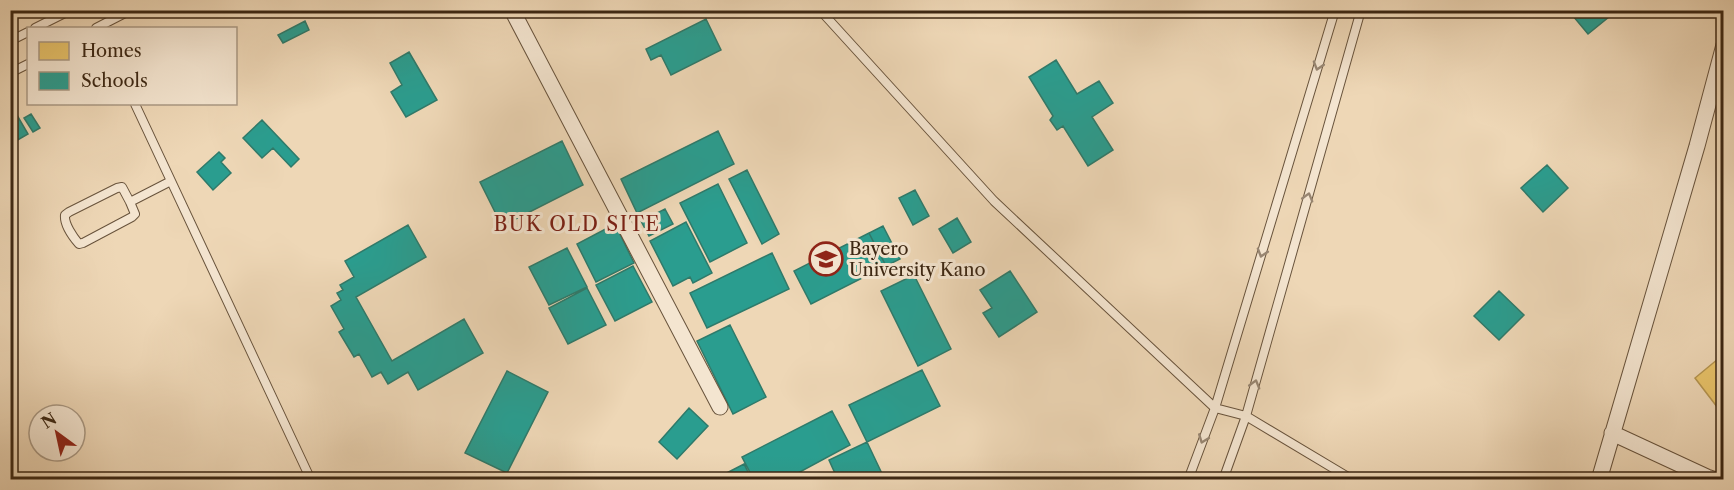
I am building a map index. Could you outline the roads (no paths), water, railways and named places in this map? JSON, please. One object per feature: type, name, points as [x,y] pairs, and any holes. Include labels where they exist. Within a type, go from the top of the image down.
[{"type":"street","points":[[512,10],[720,407]]},
{"type":"street","points":[[1599,480],[1697,146],[1724,45]]},
{"type":"street","points":[[1612,433],[1716,480]]},
{"type":"lane","points":[[37,27],[71,10]]},
{"type":"lane","points":[[101,27],[131,10]]},
{"type":"lane","points":[[820,10],[994,201],[1215,408],[1246,416],[1353,480]]},
{"type":"lane","points":[[1188,480],[1215,408],[1335,10]]},
{"type":"lane","points":[[1223,480],[1246,416],[1361,10]]},
{"type":"lane","points":[[10,41],[27,32]]},
{"type":"lane","points":[[10,73],[27,64]]},
{"type":"lane","points":[[135,105],[311,480]]},
{"type":"lane","points":[[130,202],[171,181]]},
{"type":"lane","points":[[117,188],[124,189],[130,202],[135,214],[83,243],[79,244],[75,240],[64,219],[69,212],[117,188]]},
{"type":"place","name":"Bayero University Kano","points":[[826,259]]},
{"type":"district","name":"BUK OLD SITE","points":[[577,224]]}]
